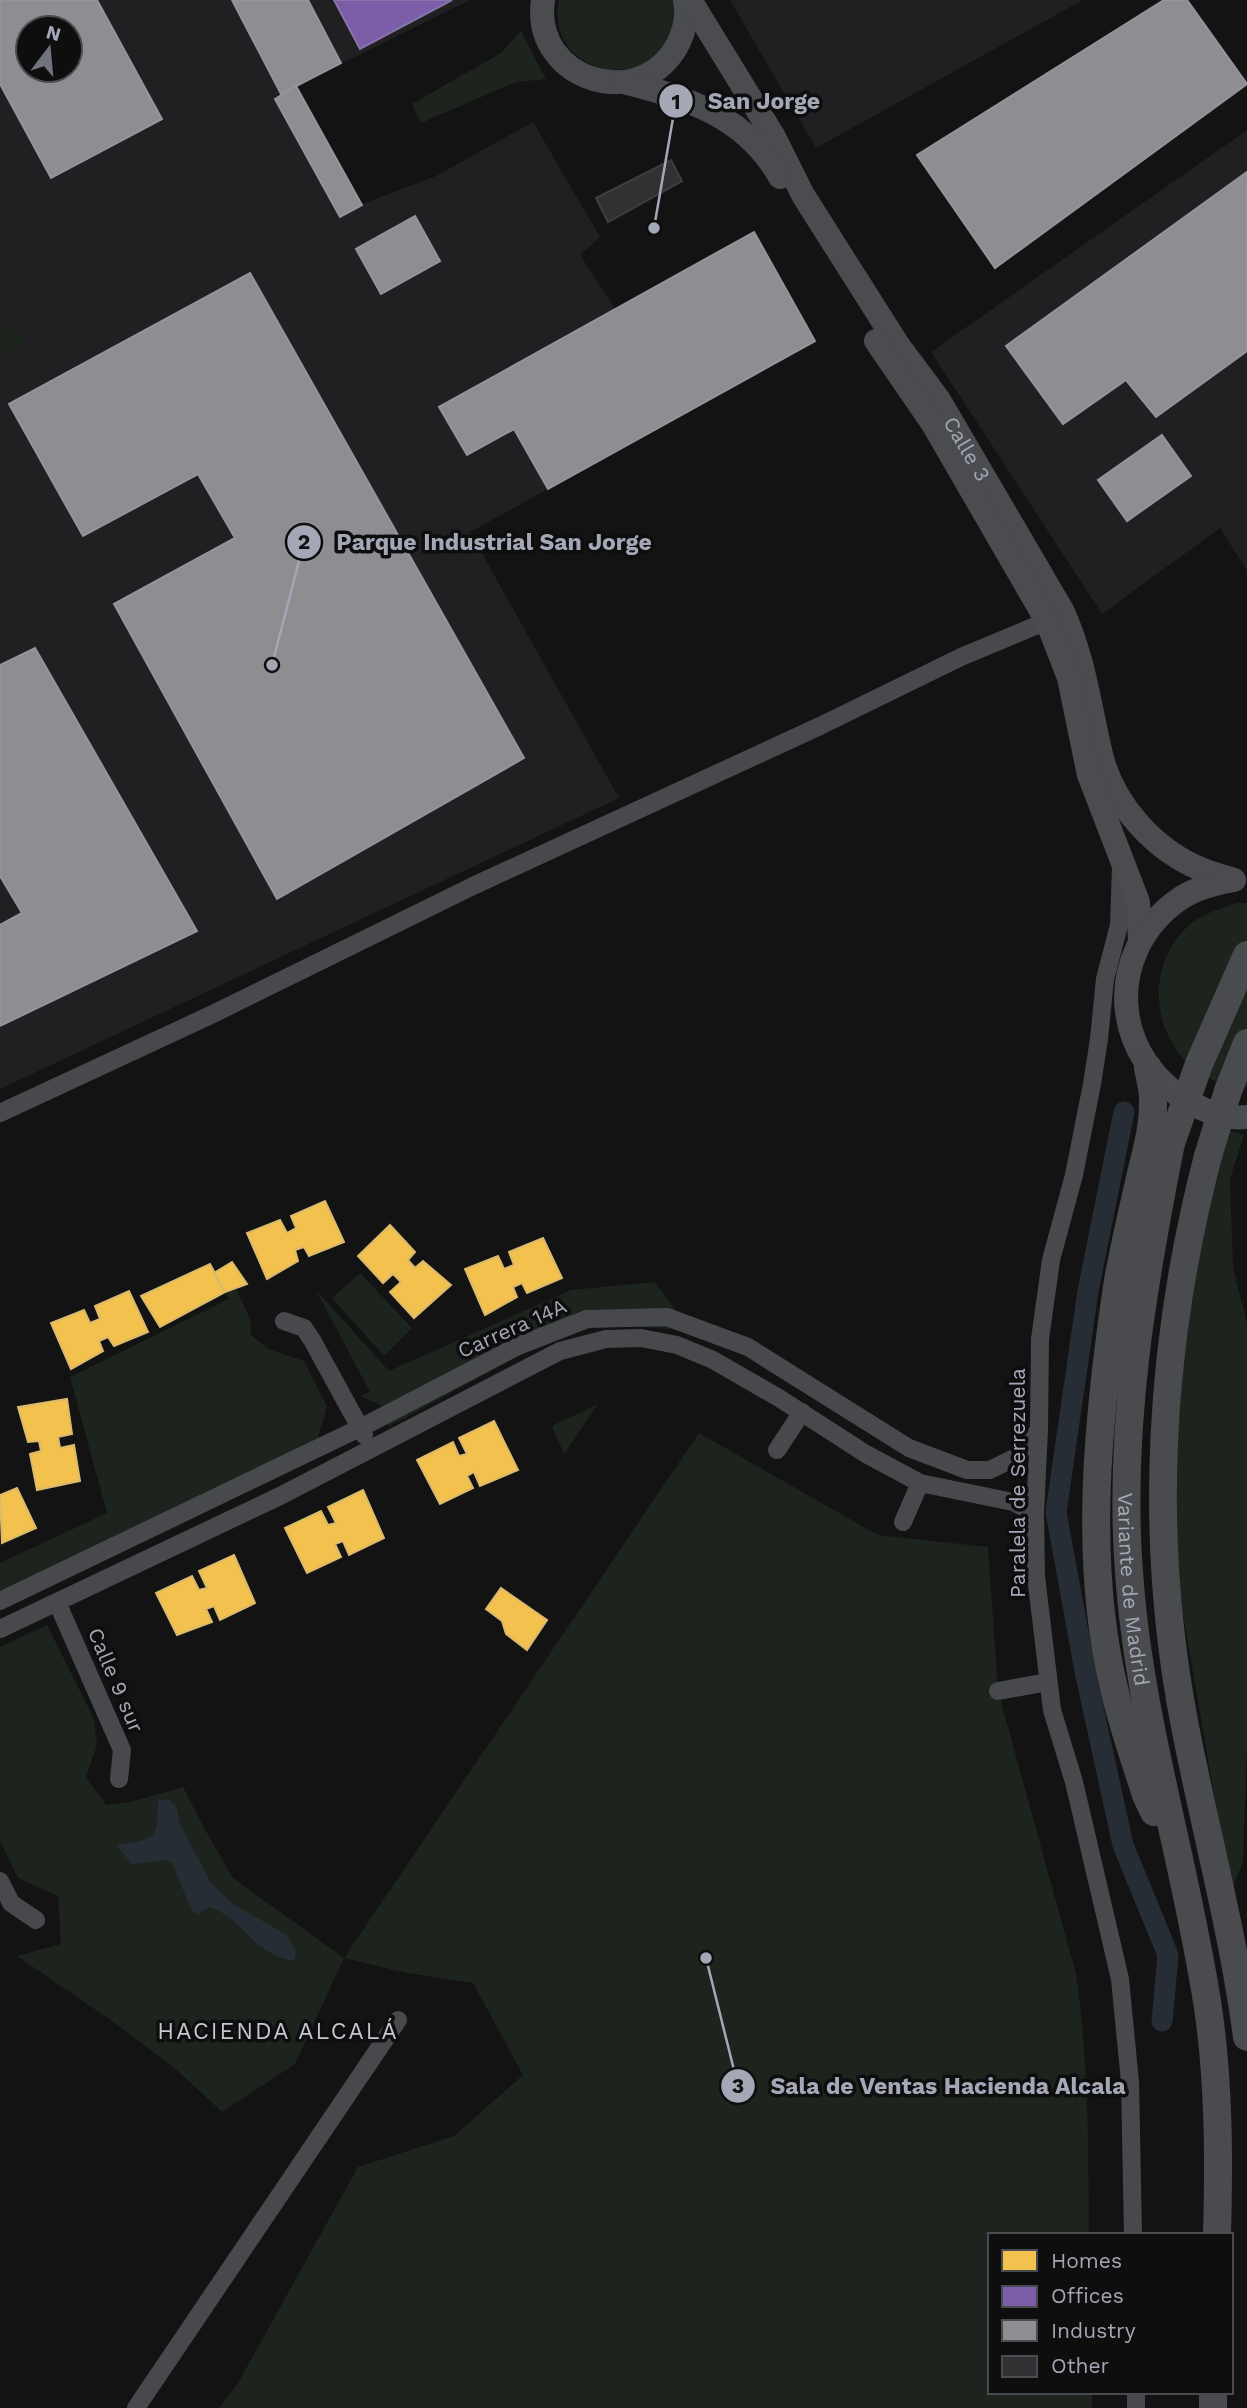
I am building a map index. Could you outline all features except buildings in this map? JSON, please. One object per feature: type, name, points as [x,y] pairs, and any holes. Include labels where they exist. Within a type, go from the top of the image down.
[{"type":"main road","name":"Calle 3","points":[[543,0],[543,23],[547,38],[566,65],[595,80],[624,82],[698,104],[728,121],[754,142],[772,163],[884,353],[933,424],[1047,621],[1069,678],[1088,775],[1138,902],[1140,942]]},
{"type":"main road","name":"Calle 3","points":[[688,0],[774,137],[815,215],[898,345],[939,400],[1045,579],[1073,635],[1088,685],[1101,756],[1125,809],[1160,843],[1180,858],[1203,870],[1241,880]]},
{"type":"main road","points":[[624,82],[653,72],[675,50],[686,20],[688,0]]},
{"type":"main road","points":[[1241,880],[1206,886],[1180,899],[1157,918],[1140,942],[1130,965],[1126,990],[1127,1010],[1138,1050],[1148,1068],[1174,1094],[1206,1111],[1247,1117]]},
{"type":"main road","name":"Variante de Madrid","points":[[1217,2233],[1218,2095],[1208,2009],[1181,1868],[1149,1724],[1128,1571],[1127,1502],[1134,1356],[1145,1279],[1171,1143],[1199,1064],[1247,955]]},
{"type":"main road","name":"Variante de Madrid","points":[[1247,1043],[1228,1091],[1193,1214],[1178,1287],[1165,1424],[1165,1576],[1173,1650],[1184,1720],[1229,1930],[1247,2037]]},
{"type":"main road","points":[[1148,1068],[1154,1098],[1150,1135],[1122,1254],[1101,1416],[1097,1487],[1098,1562],[1102,1615],[1113,1687],[1146,1795],[1181,1868]]},
{"type":"street","points":[[0,1113],[215,1013],[472,886],[820,726],[961,657],[1047,621]]},
{"type":"street","name":"Paralela de Serrezuela","points":[[1121,856],[1119,925],[1105,979],[1092,1084],[1074,1175],[1051,1260],[1041,1339],[1040,1430],[1035,1513],[1036,1576],[1052,1710],[1074,1782],[1120,1979],[1130,2082],[1133,2233]]},
{"type":"street","name":"Carrera 14A","points":[[0,1601],[359,1427],[518,1346],[587,1320],[667,1317],[748,1347],[909,1448],[967,1470],[990,1470],[1016,1457],[1040,1430]]},
{"type":"street","points":[[284,1321],[304,1328],[312,1339],[370,1448]]},
{"type":"street","name":"Carrera 14A","points":[[0,1629],[280,1496],[560,1351],[606,1339],[641,1338],[677,1345],[713,1360],[802,1412],[866,1454],[920,1483],[1013,1502],[1035,1513]]},
{"type":"street","points":[[777,1450],[802,1412]]},
{"type":"street","points":[[902,1522],[920,1483]]},
{"type":"street","name":"Calle 9 sur","points":[[57,1601],[122,1750],[119,1779]]},
{"type":"street","points":[[998,1691],[1048,1682]]},
{"type":"street","points":[[0,1881],[11,1903],[36,1920]]},
{"type":"street","points":[[136,2408],[398,2020]]},
{"type":"shaded area","points":[[0,0],[470,0],[296,86],[362,204],[436,176],[533,122],[600,237],[580,255],[615,309],[440,407],[467,455],[514,429],[548,489],[470,532],[619,798],[0,1089]]},
{"type":"shaded area","points":[[559,0],[673,0],[675,12],[671,32],[658,53],[640,65],[620,70],[599,67],[581,59],[566,44],[558,24]]},
{"type":"shaded area","points":[[730,0],[1083,0],[816,148]]},
{"type":"shaded area","points":[[521,31],[546,79],[516,82],[421,123],[412,104],[501,53]]},
{"type":"shaded area","points":[[1247,130],[1247,571],[1220,528],[1102,614],[931,352]]},
{"type":"shaded area","points":[[14,324],[24,342],[0,355],[0,331]]},
{"type":"shaded area","points":[[1237,903],[1247,903],[1247,1087],[1219,1083],[1196,1070],[1178,1052],[1165,1029],[1159,1004],[1160,977],[1169,952],[1185,929],[1203,916]]},
{"type":"shaded area","points":[[1228,1130],[1244,1135],[1230,1179],[1233,1268],[1247,1323],[1247,1746],[1243,1861],[1231,1892],[1180,1597],[1174,1474],[1189,1290]]},
{"type":"shaded area","points":[[360,1273],[412,1328],[384,1356],[332,1298]]},
{"type":"shaded area","points":[[655,1282],[690,1330],[603,1325],[546,1341],[388,1427],[381,1405],[360,1396],[370,1392],[316,1290],[389,1371],[571,1290]]},
{"type":"shaded area","points":[[236,1288],[250,1319],[251,1335],[268,1349],[304,1361],[327,1406],[318,1437],[327,1452],[0,1610],[0,1563],[107,1513],[70,1377],[229,1299],[225,1292]]},
{"type":"shaded area","points":[[598,1404],[564,1454],[552,1426]]},
{"type":"shaded area","points":[[699,1433],[878,1535],[988,1547],[998,1691],[1076,1974],[1086,2071],[1089,2233],[988,2233],[988,2394],[1092,2394],[1092,2408],[219,2408],[238,2383],[358,2167],[454,2136],[523,2075],[473,1983],[407,1973],[344,1958]]},
{"type":"shaded area","points":[[47,1625],[94,1719],[97,1745],[86,1777],[106,1805],[130,1802],[183,1787],[233,1878],[344,1958],[295,2064],[222,2112],[178,2071],[115,2023],[17,1956],[61,1944],[58,1896],[18,1878],[0,1841],[0,1647]]},
{"type":"shaded area","points":[[158,1800],[170,1800],[177,1809],[180,1824],[211,1883],[233,1904],[287,1935],[296,1952],[294,1961],[267,1951],[223,1913],[210,1907],[197,1915],[191,1909],[172,1863],[167,1860],[132,1864],[117,1846],[152,1836],[157,1824]]},
{"type":"waterway","points":[[1124,1112],[1088,1291],[1056,1512],[1086,1676],[1123,1845],[1168,1955],[1162,2021]]},
{"type":"place","name":"San Jorge","points":[[654,228]]},
{"type":"place","name":"Parque Industrial San Jorge","points":[[272,665]]},
{"type":"place","name":"Sala de Ventas Hacienda Alcala","points":[[706,1958]]},
{"type":"district","name":"HACIENDA ALCALÁ","points":[[278,2031]]}]
